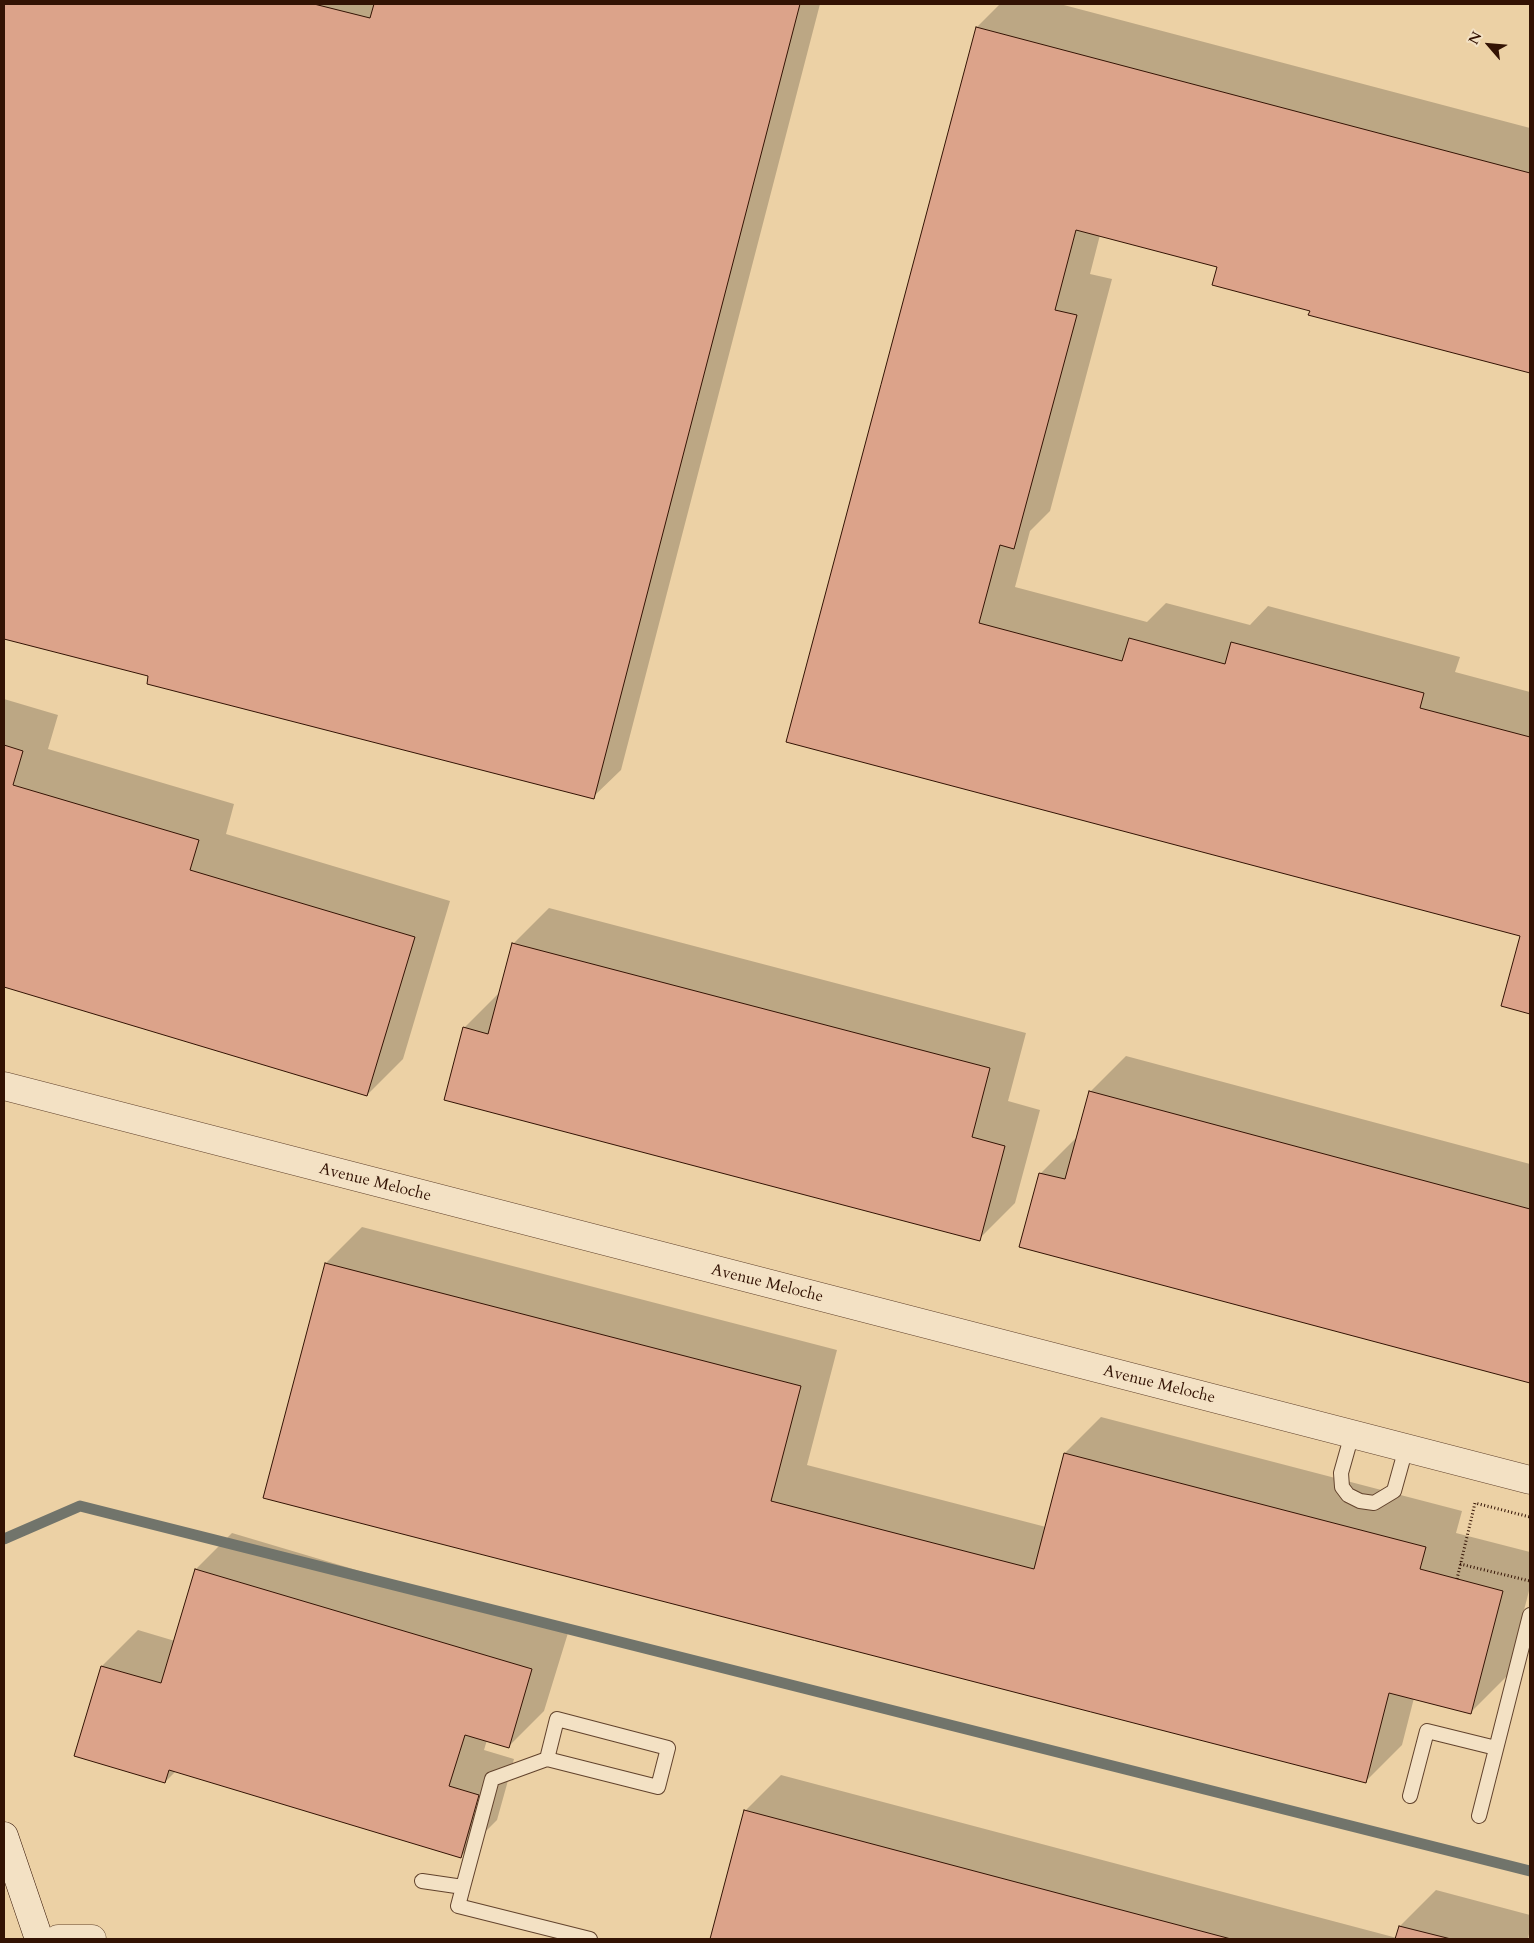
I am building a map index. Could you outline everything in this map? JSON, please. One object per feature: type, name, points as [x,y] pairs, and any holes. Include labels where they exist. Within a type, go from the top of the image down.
[{"type":"street","name":"Avenue Meloche","points":[[4,1086],[1530,1480]]},
{"type":"street","points":[[4,1836],[39,1939]]},
{"type":"street","points":[[58,1939],[92,1939]]},
{"type":"lane","points":[[1352,1434],[1341,1473],[1342,1487],[1348,1495],[1360,1501],[1374,1503],[1394,1491],[1398,1483],[1406,1448]]},
{"type":"lane","points":[[1479,1816],[1530,1615]]},
{"type":"lane","points":[[547,1759],[557,1719],[668,1748],[658,1787],[547,1759],[492,1779],[458,1906],[590,1939]]},
{"type":"lane","points":[[1410,1796],[1427,1731],[1496,1748]]},
{"type":"lane","points":[[422,1881],[462,1886]]},
{"type":"path","points":[[1457,1578],[1475,1503],[1530,1517]]},
{"type":"path","points":[[1460,1564],[1530,1581]]},
{"type":"building","points":[[4,4],[314,4],[370,18],[374,4],[800,4],[594,799],[147,684],[148,676],[4,639]]},
{"type":"building","points":[[976,27],[1530,173],[1530,373],[1308,315],[1310,311],[1212,285],[1217,267],[1076,230],[1055,310],[1077,315],[1014,549],[1000,545],[979,623],[1122,661],[1129,638],[1225,664],[1231,642],[1424,693],[1420,708],[1530,737],[1530,1014],[1501,1006],[1520,936],[786,742]]},
{"type":"building","points":[[4,745],[23,751],[13,785],[199,840],[190,870],[415,937],[367,1096],[4,987]]},
{"type":"building","points":[[512,943],[990,1068],[972,1137],[1005,1146],[980,1241],[444,1100],[463,1027],[488,1034]]},
{"type":"building","points":[[1089,1091],[1530,1209],[1530,1383],[1019,1247],[1039,1173],[1065,1179]]},
{"type":"building","points":[[325,1263],[801,1386],[771,1501],[1034,1569],[1064,1453],[1426,1547],[1420,1569],[1503,1591],[1471,1714],[1389,1693],[1366,1783],[263,1498]]},
{"type":"building","points":[[195,1569],[532,1669],[509,1748],[465,1735],[449,1786],[479,1795],[461,1858],[169,1770],[165,1783],[74,1756],[101,1666],[161,1683]]},
{"type":"building","points":[[744,1810],[1231,1939],[710,1939]]},
{"type":"building","points":[[1399,1926],[1451,1939],[1395,1939]]},
{"type":"waterway","points":[[4,1539],[80,1506],[1530,1871]]}]
